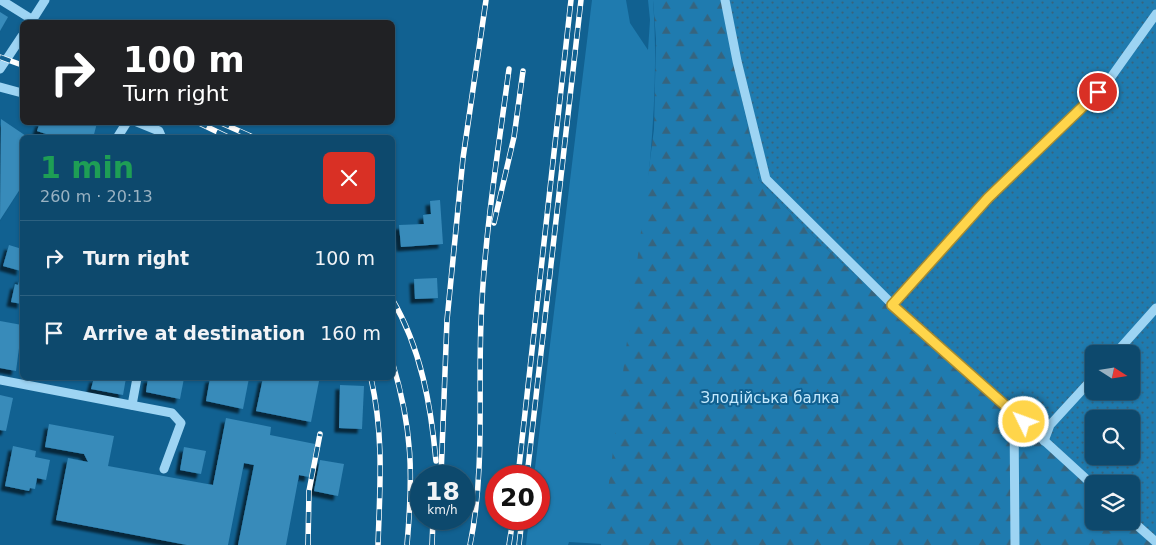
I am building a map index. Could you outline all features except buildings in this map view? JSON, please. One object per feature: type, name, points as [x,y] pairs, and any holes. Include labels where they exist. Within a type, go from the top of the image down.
[{"type":"street","points":[[1,0],[31,20]]},
{"type":"street","points":[[33,20],[45,0]]},
{"type":"street","points":[[725,0],[737,61],[766,179],[892,305],[1085,478]]},
{"type":"street","points":[[892,305],[988,198],[1109,80],[1156,14]]},
{"type":"street","points":[[0,69],[20,39]]},
{"type":"street","points":[[0,87],[20,92]]},
{"type":"street","points":[[144,125],[159,131],[161,135]]},
{"type":"street","points":[[1123,345],[1156,308]]},
{"type":"street","points":[[0,380],[172,413],[181,423],[164,469]]},
{"type":"street","points":[[132,405],[137,380]]},
{"type":"street","points":[[1044,440],[1050,425],[1085,387]]},
{"type":"street","points":[[1014,413],[1015,545]]},
{"type":"street","points":[[1140,528],[1156,542]]},
{"type":"green space","points":[[592,0],[626,0],[630,23],[648,50],[650,20],[648,0],[653,0],[655,71],[652,141],[602,544],[569,542],[568,545],[526,545],[528,530],[550,530],[550,465],[535,465]]},
{"type":"green space","name":"Злодійська балка","points":[[653,0],[721,0],[759,180],[820,243],[1085,482],[1085,530],[1138,530],[1154,545],[601,545],[654,129],[656,39]]},
{"type":"green space","points":[[721,0],[1156,0],[1156,545],[1140,530],[1140,475],[1085,475],[1085,482],[820,243],[759,180]]},
{"type":"railway","points":[[441,465],[447,320],[463,158],[486,0]]},
{"type":"railway","points":[[519,465],[571,0]]},
{"type":"railway","points":[[528,465],[581,0]]},
{"type":"railway","points":[[0,57],[20,64]]},
{"type":"railway","points":[[470,545],[478,490],[480,350],[485,258],[509,69]]},
{"type":"railway","points":[[494,223],[514,137],[523,71]]},
{"type":"railway","points":[[203,125],[224,135]]},
{"type":"railway","points":[[226,125],[248,135]]},
{"type":"railway","points":[[395,305],[410,337],[423,378],[428,398],[436,461]]},
{"type":"railway","points":[[395,372],[404,409],[410,453],[407,545]]},
{"type":"railway","points":[[371,380],[379,441],[378,545]]},
{"type":"railway","points":[[308,545],[309,491],[320,434]]},
{"type":"railway","points":[[432,545],[433,530]]},
{"type":"railway","points":[[509,545],[511,530]]},
{"type":"railway","points":[[519,545],[521,530]]},
{"type":"route","points":[[1024,422],[892,305],[988,198],[1098,92]]}]
